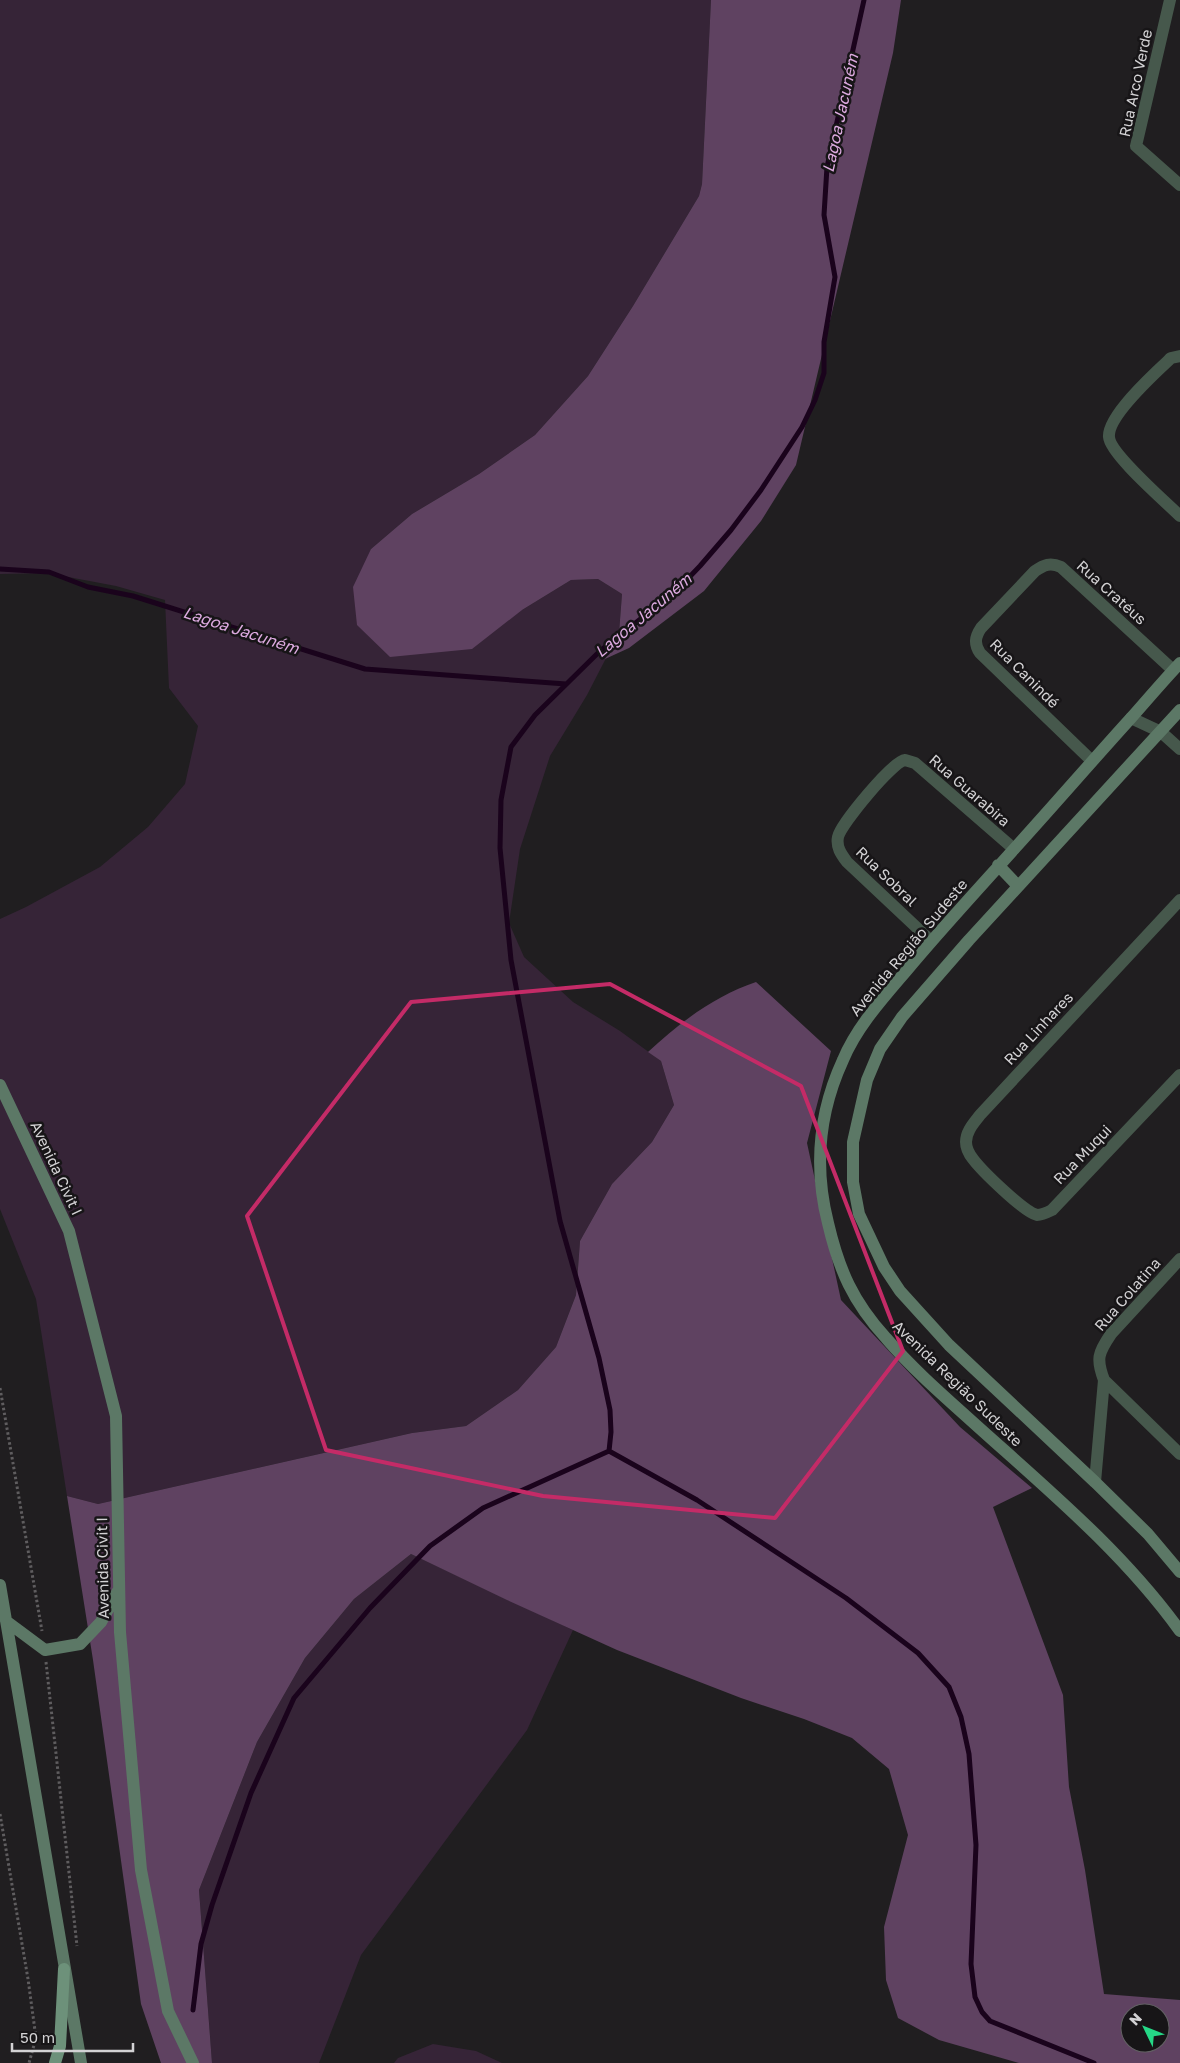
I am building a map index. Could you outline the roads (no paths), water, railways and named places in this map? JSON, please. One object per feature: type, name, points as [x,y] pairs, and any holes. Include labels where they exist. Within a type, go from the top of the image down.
[{"type":"main road","points":[[54,2063],[60,2046],[64,1969]]},
{"type":"street","name":"Rua Arco Verde","points":[[1170,0],[1136,146],[1180,185]]},
{"type":"street","points":[[1180,356],[1171,358],[1133,394],[1110,429],[1108,438],[1121,458],[1180,516]]},
{"type":"street","name":"Rua Cratéus","points":[[1004,602],[1035,571],[1048,564],[1055,564],[1176,666]]},
{"type":"street","name":"Rua Canindé","points":[[1004,602],[977,634],[977,648],[1092,760]]},
{"type":"street","name":"Avenida Região Sudeste","points":[[1176,666],[931,941],[887,993],[859,1031],[843,1059],[827,1104],[820,1141],[820,1175],[825,1210],[836,1256],[849,1287],[864,1313],[934,1387],[1122,1561],[1158,1600],[1180,1631]]},
{"type":"street","name":"Avenida Região Sudeste","points":[[1180,710],[1018,886],[902,1016],[880,1049],[866,1080],[853,1142],[853,1182],[859,1214],[871,1243],[900,1291],[924,1319],[968,1363],[1148,1534],[1180,1572]]},
{"type":"street","points":[[1131,718],[1161,732],[1180,749]]},
{"type":"street","name":"Rua Guarabira","points":[[861,803],[896,763],[901,760],[910,761],[1014,849]]},
{"type":"street","name":"Rua Sobral","points":[[861,803],[839,833],[837,845],[840,852],[847,862],[931,941]]},
{"type":"street","points":[[998,865],[1018,886]]},
{"type":"street","name":"Rua Linhares","points":[[998,1186],[972,1158],[968,1151],[968,1134],[972,1125],[1180,900]]},
{"type":"street","name":"Rua Muqui","points":[[998,1186],[1037,1215],[1052,1210],[1180,1076]]},
{"type":"street","name":"Avenida Civit I","points":[[0,1085],[69,1231],[116,1416],[120,1632],[141,1870],[168,2011],[193,2063]]},
{"type":"street","name":"Rua Colatina","points":[[1104,1380],[1099,1367],[1098,1356],[1102,1347],[1180,1259]]},
{"type":"street","points":[[1095,1482],[1104,1380]]},
{"type":"street","points":[[1104,1380],[1178,1447]]},
{"type":"street","points":[[0,1584],[81,2063]]},
{"type":"street","points":[[6,1621],[45,1650],[80,1644],[101,1622],[119,1590]]},
{"type":"waterway","points":[[609,1451],[611,1432],[610,1410],[599,1358],[560,1221],[511,960],[500,848],[501,800],[511,747],[535,715],[600,651],[676,591],[700,566],[731,530],[761,490],[802,427],[815,400],[824,373],[824,342],[835,277],[824,215],[827,167],[864,0]]},
{"type":"waterway","name":"Lagoa Jacuném","points":[[0,569],[49,572],[88,587],[133,596],[365,669],[566,684]]},
{"type":"waterway","points":[[609,1451],[697,1500],[846,1598],[918,1653],[949,1687],[961,1717],[969,1754],[976,1845],[971,1964],[975,1997],[982,2012],[990,2021],[1094,2063]]},
{"type":"waterway","points":[[193,2010],[201,1944],[212,1905],[251,1793],[294,1698],[370,1608],[430,1546],[483,1508],[609,1451]]}]
